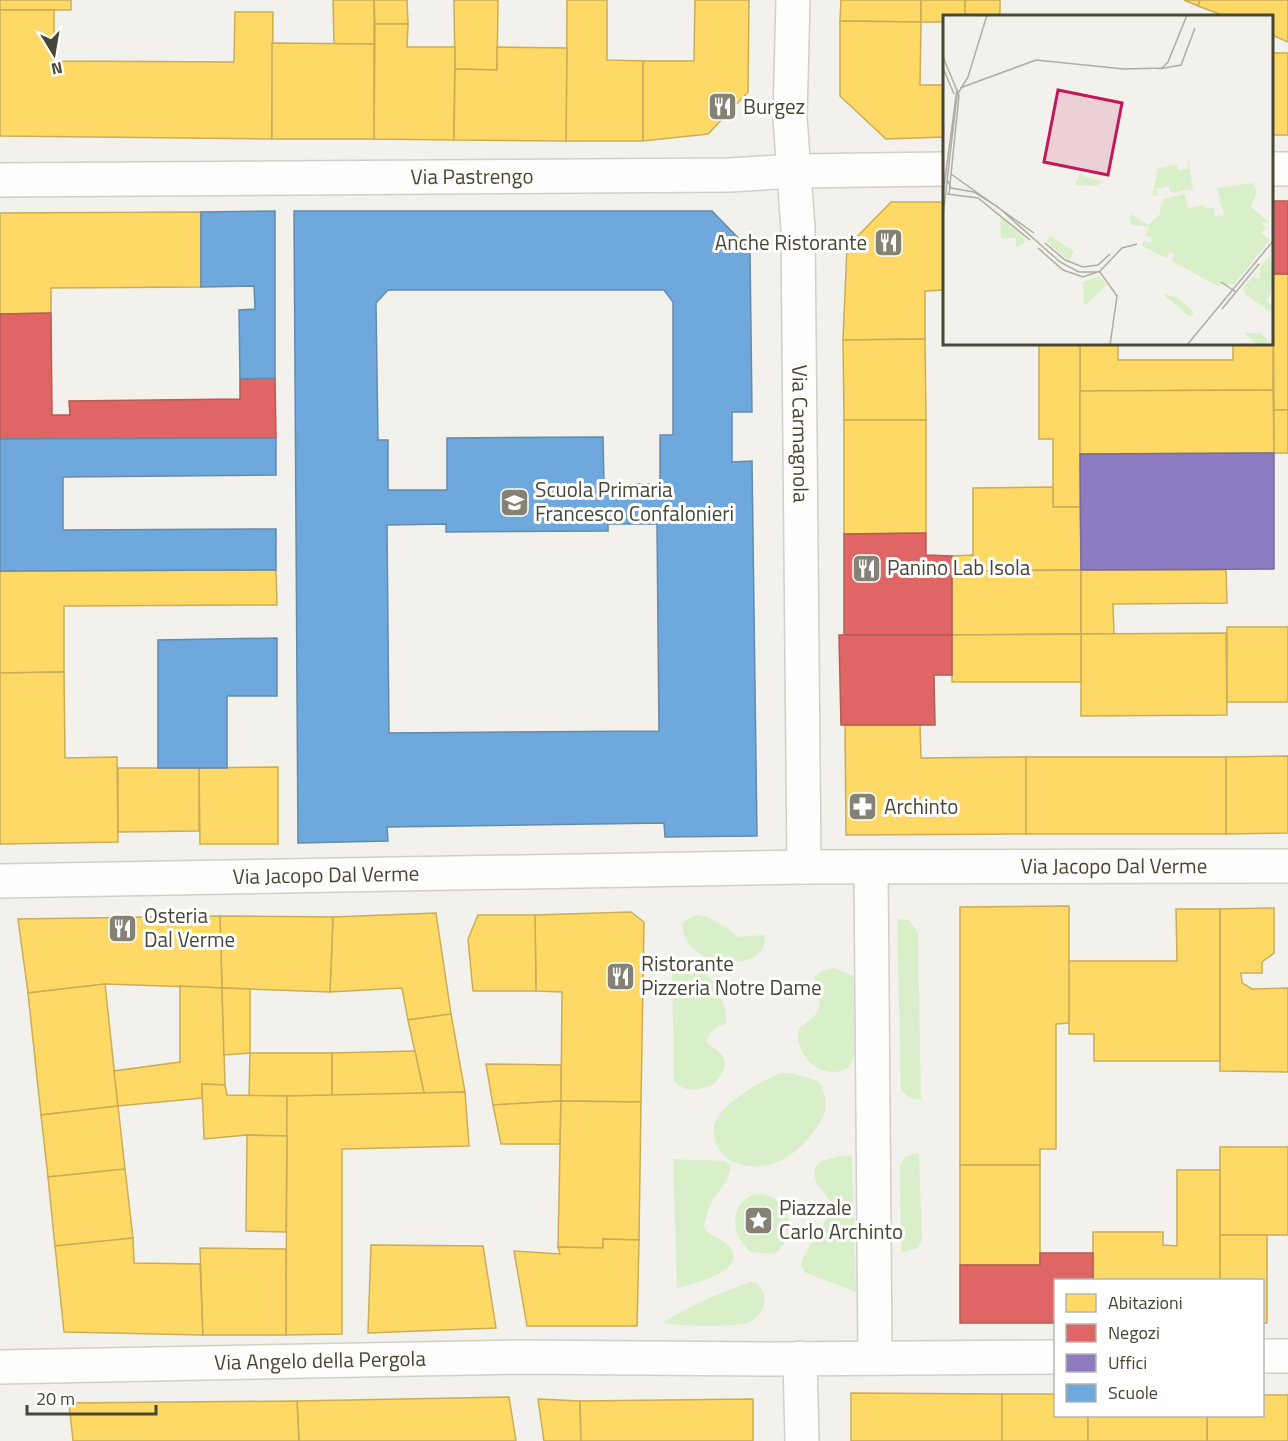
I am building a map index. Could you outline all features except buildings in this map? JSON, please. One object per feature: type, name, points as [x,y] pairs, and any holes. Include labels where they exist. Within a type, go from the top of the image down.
[{"type":"street","name":"Via Carmagnola","points":[[793,0],[790,118],[798,229],[804,867]]},
{"type":"street","name":"Via Pastrengo","points":[[0,180],[729,175],[795,171],[943,170]]},
{"type":"street","name":"Via Jacopo Dal Verme","points":[[871,867],[1288,866]]},
{"type":"street","points":[[804,867],[871,867],[875,1358]]},
{"type":"street","name":"Via Jacopo Dal Verme","points":[[0,881],[804,867]]},
{"type":"street","points":[[1264,1356],[1288,1356]]},
{"type":"street","name":"Via Angelo della Pergola","points":[[0,1367],[505,1357],[800,1358]]},
{"type":"street","points":[[802,1441],[800,1358],[1054,1357]]},
{"type":"green space","points":[[696,915],[709,917],[740,937],[765,935],[762,949],[752,958],[739,962],[722,962],[707,957],[693,949],[685,937],[683,922]]},
{"type":"green space","points":[[897,919],[909,920],[918,932],[921,1100],[911,1099],[901,1091]]},
{"type":"green space","points":[[678,959],[694,963],[708,975],[722,999],[726,1016],[726,1023],[713,1031],[707,1039],[707,1043],[722,1056],[725,1066],[714,1084],[698,1089],[683,1088],[674,1081],[672,964]]},
{"type":"green space","points":[[834,968],[855,977],[854,1058],[848,1068],[834,1072],[818,1068],[806,1058],[798,1036],[799,1028],[811,1019],[819,1007],[815,976],[824,970]]},
{"type":"green space","points":[[781,1073],[792,1073],[818,1081],[826,1101],[825,1112],[819,1124],[795,1152],[785,1158],[763,1166],[735,1163],[721,1152],[716,1144],[714,1126],[717,1118],[742,1094]]},
{"type":"green space","points":[[919,1153],[922,1241],[918,1248],[901,1252],[900,1165],[906,1156]]},
{"type":"green space","points":[[842,1156],[852,1157],[856,1292],[806,1273],[801,1265],[830,1209],[828,1198],[816,1180],[816,1166],[824,1160]]},
{"type":"green space","points":[[673,1159],[724,1161],[730,1165],[729,1176],[710,1205],[704,1225],[711,1235],[728,1245],[733,1254],[732,1262],[717,1275],[677,1288]]},
{"type":"green space","points":[[756,1194],[768,1196],[777,1201],[784,1208],[788,1217],[787,1237],[774,1254],[751,1252],[744,1245],[736,1229],[735,1220],[740,1205],[747,1198]]},
{"type":"green space","points":[[751,1282],[757,1283],[765,1298],[760,1312],[750,1322],[720,1326],[662,1323],[705,1300]]},
{"type":"place","name":"Burgez","points":[[722,107]]},
{"type":"place","name":"Anche Ristorante","points":[[888,243]]},
{"type":"place","name":"Scuola Primaria Francesco Confalonieri","points":[[514,502]]},
{"type":"place","name":"Panino Lab Isola","points":[[866,568]]},
{"type":"place","name":"Archinto","points":[[863,807]]},
{"type":"place","name":"Osteria Dal Verme","points":[[123,928]]},
{"type":"place","name":"Ristorante Pizzeria Notre Dame","points":[[620,976]]},
{"type":"place","name":"Piazzale Carlo Archinto","points":[[758,1220]]}]
